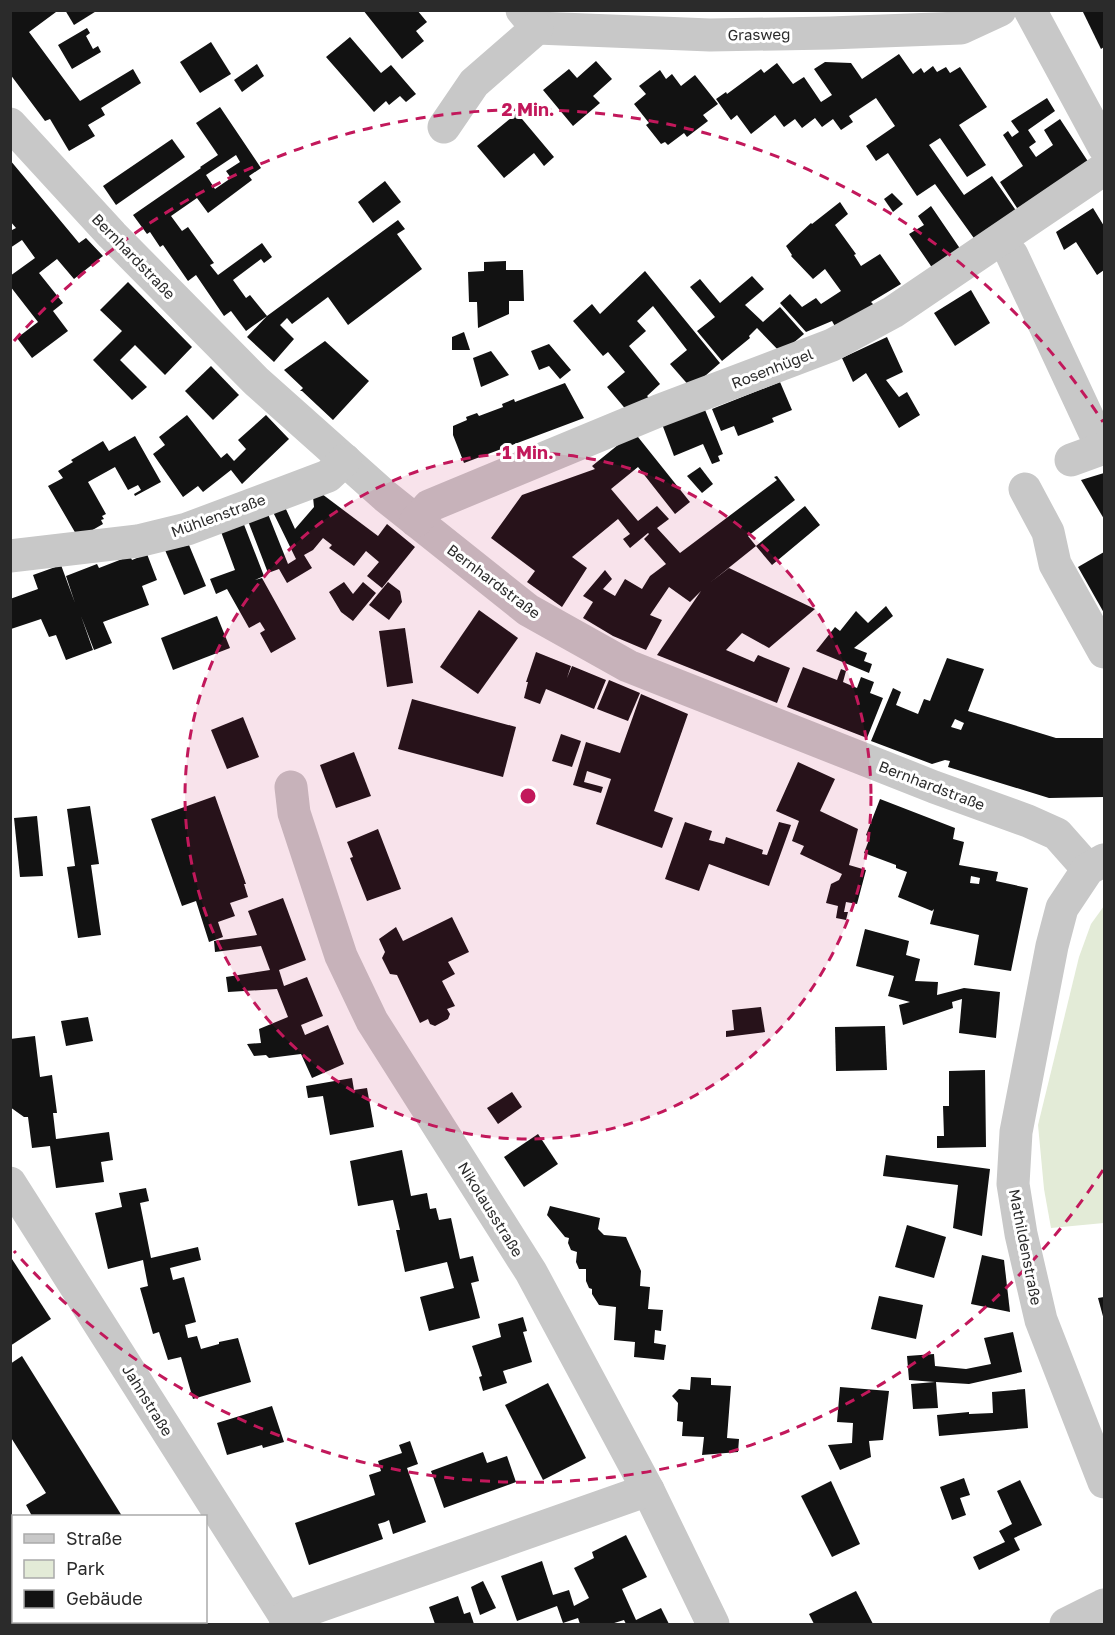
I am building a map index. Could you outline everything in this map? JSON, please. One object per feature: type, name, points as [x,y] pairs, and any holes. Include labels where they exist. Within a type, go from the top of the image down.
[{"type":"street","name":"Grasweg","points":[[530,19],[710,35],[830,33],[961,28],[1000,10]]},
{"type":"street","points":[[1030,10],[1104,147]]},
{"type":"street","points":[[444,127],[474,83],[530,19]]},
{"type":"street","name":"Bernhardstraße","points":[[10,124],[112,235],[256,381],[416,521],[528,610],[628,666],[1028,821],[1057,834],[1096,864]]},
{"type":"street","name":"Rosenhügel","points":[[416,521],[429,506],[658,411],[832,345],[892,312],[1104,169]]},
{"type":"street","points":[[1012,255],[1103,448],[1071,460]]},
{"type":"street","name":"Mühlenstraße","points":[[10,556],[138,541],[187,529],[328,476],[345,460]]},
{"type":"street","points":[[1025,489],[1048,532],[1055,564],[1104,652]]},
{"type":"street","name":"Nikolausstraße","points":[[291,788],[294,813],[341,956],[372,1021],[531,1272],[648,1490],[713,1624]]},
{"type":"street","name":"Mathildenstraße","points":[[1096,864],[1062,908],[1052,946],[1016,1132],[1013,1184],[1021,1234],[1041,1320],[1104,1482]]},
{"type":"street","name":"Jahnstraße","points":[[10,1183],[288,1621],[648,1490]]},
{"type":"street","points":[[1066,1624],[1104,1605]]},
{"type":"green space","points":[[1104,906],[1104,1223],[1051,1228],[1044,1189],[1038,1125],[1079,957],[1091,924]]},
{"type":"building","points":[[10,10],[55,10],[56,12],[29,32],[80,101],[133,69],[141,83],[101,108],[105,115],[88,125],[95,136],[69,151],[50,119],[45,121],[10,74]]},
{"type":"building","points":[[65,10],[98,10],[74,25]]},
{"type":"building","points":[[363,10],[417,10],[427,22],[416,31],[424,41],[402,59]]},
{"type":"building","points":[[1082,10],[1104,10],[1104,47],[1101,49]]},
{"type":"building","points":[[87,28],[90,33],[86,36],[93,49],[98,46],[101,52],[72,69],[58,45]]},
{"type":"building","points":[[350,37],[381,73],[391,65],[416,94],[406,102],[400,96],[389,105],[386,101],[374,112],[326,57]]},
{"type":"building","points":[[211,42],[231,74],[200,93],[180,62]]},
{"type":"building","points":[[899,54],[913,74],[921,68],[924,73],[933,66],[937,72],[946,67],[950,73],[960,67],[987,107],[959,125],[986,165],[967,177],[940,138],[929,145],[964,195],[992,176],[1017,212],[976,241],[935,184],[917,196],[888,153],[876,161],[866,146],[895,126],[876,98],[849,116],[853,122],[841,130],[833,119],[822,127],[815,118],[802,128],[795,119],[784,127],[775,115],[751,134],[737,115],[731,120],[716,99],[726,92],[727,94],[761,69],[764,73],[777,63],[793,84],[804,77],[821,102],[832,95],[814,69],[825,62],[851,63],[862,79]]},
{"type":"building","points":[[596,61],[612,79],[593,96],[600,103],[573,126],[543,90],[569,69],[577,78]]},
{"type":"building","points":[[257,64],[264,76],[242,92],[234,80]]},
{"type":"building","points":[[660,70],[666,79],[672,74],[681,86],[695,75],[718,104],[703,115],[708,121],[687,137],[684,133],[668,145],[665,142],[661,144],[646,125],[649,123],[634,104],[646,94],[639,86]]},
{"type":"building","points":[[1047,98],[1055,111],[1028,130],[1036,142],[1029,147],[1036,157],[1053,145],[1044,130],[1060,119],[1089,163],[1019,211],[1000,182],[1023,166],[1003,135],[1008,131],[1012,137],[1019,132],[1011,121]]},
{"type":"building","points":[[220,107],[261,168],[249,176],[252,180],[208,213],[197,198],[171,216],[182,231],[188,227],[214,263],[210,265],[218,275],[262,243],[272,257],[264,263],[261,259],[233,280],[246,298],[250,295],[267,316],[246,331],[231,311],[224,316],[196,275],[188,281],[163,245],[160,247],[150,232],[147,234],[133,215],[218,155],[196,123]],"holes":[[[236,155],[240,162],[226,171],[231,178],[215,189],[206,175]]]},
{"type":"building","points":[[517,113],[554,157],[544,166],[534,153],[504,178],[477,146]]},
{"type":"building","points":[[172,139],[185,157],[116,205],[103,186]]},
{"type":"building","points":[[10,160],[79,243],[86,238],[103,256],[74,279],[57,259],[39,273],[63,303],[53,311],[68,331],[32,358],[17,338],[38,322],[10,286],[10,276],[35,258],[22,240],[10,248],[10,231],[16,228],[10,221]]},
{"type":"building","points":[[385,181],[401,202],[373,223],[358,202]]},
{"type":"building","points":[[892,193],[903,204],[893,212],[884,199]]},
{"type":"building","points":[[840,202],[848,214],[835,225],[856,254],[854,255],[861,266],[880,254],[901,284],[871,302],[874,305],[837,330],[832,321],[806,332],[780,303],[790,294],[802,307],[816,298],[821,304],[841,291],[825,269],[813,279],[791,256],[786,246],[811,223]]},
{"type":"building","points":[[931,206],[961,250],[933,269],[909,234],[924,225],[918,216]]},
{"type":"building","points":[[1093,208],[1104,226],[1104,270],[1097,275],[1076,242],[1064,250],[1056,232]]},
{"type":"building","points":[[398,220],[405,229],[397,234],[422,269],[348,325],[328,297],[292,324],[287,318],[280,325],[294,339],[274,362],[247,337],[267,316]]},
{"type":"building","points":[[506,261],[506,270],[523,270],[524,301],[509,301],[509,314],[478,328],[477,302],[469,302],[468,272],[484,271],[484,262]]},
{"type":"building","points":[[645,271],[720,363],[691,388],[670,364],[687,350],[653,306],[637,321],[646,331],[629,346],[660,384],[647,396],[650,399],[645,403],[642,400],[628,412],[607,387],[625,372],[608,352],[603,356],[573,321],[592,304],[600,314]]},
{"type":"building","points":[[752,276],[764,289],[745,305],[763,322],[780,307],[804,334],[781,353],[757,328],[749,336],[750,338],[722,361],[697,331],[715,317],[690,287],[700,279],[720,303]]},
{"type":"building","points":[[128,282],[192,347],[165,375],[135,345],[120,360],[147,387],[132,400],[93,360],[122,331],[100,310]]},
{"type":"building","points":[[971,290],[990,323],[955,346],[934,313]]},
{"type":"building","points":[[464,332],[470,350],[452,350],[452,337]]},
{"type":"building","points":[[887,337],[903,372],[886,380],[899,397],[907,392],[920,415],[899,428],[866,373],[853,382],[842,358]]},
{"type":"building","points":[[325,341],[369,381],[333,420],[300,391],[303,388],[284,370]]},
{"type":"building","points":[[549,344],[571,370],[560,379],[549,366],[539,370],[531,351]]},
{"type":"building","points":[[491,351],[509,375],[481,387],[473,358]]},
{"type":"building","points":[[211,366],[239,395],[213,420],[185,391]]},
{"type":"building","points":[[780,382],[792,410],[772,418],[774,422],[738,436],[734,426],[721,431],[712,409]]},
{"type":"building","points":[[565,383],[584,418],[464,463],[453,435],[453,426],[467,420],[466,417],[477,413],[479,416],[503,407],[502,404],[514,399],[515,402]]},
{"type":"building","points":[[703,405],[723,454],[718,456],[720,461],[712,464],[703,444],[674,456],[662,424]]},
{"type":"building","points":[[187,415],[221,458],[227,453],[234,461],[246,449],[238,440],[266,415],[289,439],[242,484],[231,470],[203,492],[198,486],[183,497],[153,454],[165,445],[159,437]]},
{"type":"building","points":[[634,432],[690,502],[675,514],[638,467],[611,489],[638,521],[657,506],[669,519],[657,528],[680,553],[777,480],[774,477],[777,476],[795,500],[748,536],[756,546],[711,582],[729,568],[815,609],[769,648],[742,633],[726,650],[754,662],[758,655],[790,668],[777,703],[657,655],[701,591],[690,602],[669,587],[650,615],[662,620],[646,650],[613,636],[583,618],[593,602],[583,596],[605,570],[612,579],[603,589],[615,596],[625,579],[642,589],[650,576],[666,564],[644,539],[648,533],[630,548],[623,539],[630,534],[618,519],[572,557],[587,568],[562,607],[527,582],[535,571],[491,538],[522,495],[595,469],[592,466]]},
{"type":"building","points":[[135,436],[161,482],[135,496],[134,494],[141,490],[138,485],[128,490],[115,467],[88,482],[106,514],[102,516],[103,524],[82,536],[76,534],[48,486],[63,478],[58,471],[73,462],[71,460],[103,441],[109,451]]},
{"type":"building","points":[[700,467],[713,484],[702,493],[687,476]]},
{"type":"building","points":[[1104,473],[1104,519],[1081,480]]},
{"type":"building","points":[[322,494],[378,536],[387,524],[415,547],[382,588],[367,576],[379,562],[366,551],[354,566],[329,548],[332,545],[323,538],[313,550],[304,555],[312,568],[287,583],[279,569],[268,573],[248,521],[268,514],[288,564],[296,559],[273,512],[285,507],[295,529],[314,507],[313,497]]},
{"type":"building","points":[[805,506],[820,525],[772,565],[756,546]]},
{"type":"building","points":[[243,522],[264,576],[255,580],[262,578],[296,639],[271,653],[260,633],[265,630],[260,622],[249,628],[227,589],[216,594],[210,579],[235,570],[220,529]]},
{"type":"building","points":[[189,545],[206,586],[184,595],[165,550]]},
{"type":"building","points":[[1104,552],[1104,613],[1078,567]]},
{"type":"building","points":[[147,554],[157,580],[142,586],[149,605],[103,622],[112,643],[94,650],[81,616],[93,650],[66,660],[56,635],[49,637],[41,619],[11,629],[10,599],[38,589],[33,575],[61,565],[75,603],[66,576],[97,564],[99,568],[130,556],[132,560]]},
{"type":"building","points":[[344,582],[353,594],[363,582],[376,593],[353,621],[341,612],[329,592]]},
{"type":"building","points":[[388,582],[400,591],[402,602],[389,620],[369,605]]},
{"type":"building","points":[[886,606],[893,616],[854,648],[867,653],[864,661],[872,664],[869,673],[816,651],[835,627],[840,631],[856,611],[868,623]]},
{"type":"building","points":[[479,610],[518,638],[478,694],[440,667]]},
{"type":"building","points":[[217,616],[230,648],[173,670],[161,638]]},
{"type":"building","points":[[405,628],[413,683],[387,687],[379,631]]},
{"type":"building","points":[[536,652],[571,666],[567,678],[572,666],[606,680],[594,709],[546,689],[540,704],[524,698],[528,682],[526,682]]},
{"type":"building","points":[[947,658],[984,669],[968,711],[1056,738],[1104,738],[1104,797],[1049,798],[948,767],[950,761],[945,760],[932,764],[871,741],[893,688],[901,692],[896,705],[918,714],[924,699],[930,701]],"holes":[[[955,719],[964,723],[961,730],[951,727]]]},
{"type":"building","points":[[803,667],[837,680],[841,669],[846,671],[843,682],[857,688],[861,677],[874,682],[870,693],[883,698],[867,738],[787,707]]},
{"type":"building","points":[[609,680],[640,693],[628,721],[597,709]]},
{"type":"building","points":[[641,694],[688,714],[654,811],[673,818],[662,848],[596,824],[611,779],[587,771],[584,782],[603,787],[601,793],[573,785],[586,742],[620,753]]},
{"type":"building","points":[[412,699],[516,727],[503,777],[398,749]]},
{"type":"building","points":[[243,717],[259,757],[227,769],[211,730]]},
{"type":"building","points":[[561,734],[581,741],[572,767],[552,761]]},
{"type":"building","points":[[354,752],[371,796],[336,808],[320,765]]},
{"type":"building","points":[[798,762],[835,779],[820,811],[858,829],[849,865],[866,870],[857,904],[846,902],[844,912],[848,912],[846,920],[836,918],[838,906],[826,903],[831,884],[839,880],[842,874],[800,854],[804,846],[792,841],[799,821],[776,811]]},
{"type":"building","points":[[215,796],[246,884],[244,884],[248,897],[230,903],[235,916],[218,922],[223,937],[209,942],[196,901],[182,906],[151,819]]},
{"type":"building","points":[[880,799],[955,828],[953,839],[964,842],[959,865],[998,872],[996,881],[1028,888],[1011,971],[974,965],[979,935],[930,924],[934,909],[932,911],[898,897],[907,872],[896,868],[896,865],[864,853],[870,837],[866,835]],"holes":[[[971,876],[980,878],[979,884],[970,883]]]},
{"type":"building","points":[[90,806],[99,864],[91,865],[101,935],[78,938],[67,867],[75,866],[67,809]]},
{"type":"building","points":[[37,816],[43,876],[20,877],[14,818]]},
{"type":"building","points":[[685,822],[712,831],[709,840],[724,844],[726,837],[763,850],[762,854],[767,855],[779,822],[791,825],[769,886],[709,864],[699,891],[665,879]]},
{"type":"building","points":[[378,829],[401,889],[367,901],[350,858],[353,857],[347,842]]},
{"type":"building","points":[[283,898],[306,960],[279,970],[284,986],[307,977],[323,1016],[301,1025],[305,1035],[328,1025],[344,1064],[312,1078],[301,1054],[269,1058],[266,1055],[254,1056],[247,1044],[261,1043],[259,1029],[288,1017],[277,989],[228,992],[226,977],[270,970],[261,946],[215,952],[214,941],[257,935],[248,911]]},
{"type":"building","points":[[452,917],[469,952],[448,962],[455,974],[442,981],[455,1006],[447,1009],[450,1014],[448,1019],[435,1026],[430,1024],[428,1019],[420,1023],[397,975],[390,974],[382,958],[385,952],[379,939],[396,927],[403,941]]},
{"type":"building","points":[[865,929],[909,941],[906,955],[920,959],[915,981],[938,982],[937,995],[964,988],[1000,992],[996,1038],[959,1033],[962,999],[952,1002],[953,1008],[903,1025],[899,1005],[910,1002],[888,996],[894,976],[856,966]]},
{"type":"building","points":[[761,1007],[765,1032],[726,1037],[726,1031],[734,1030],[732,1010]]},
{"type":"building","points":[[88,1017],[93,1041],[66,1046],[61,1021]]},
{"type":"building","points":[[885,1026],[887,1070],[836,1071],[835,1027]]},
{"type":"building","points":[[35,1036],[40,1077],[52,1075],[57,1113],[53,1113],[56,1139],[109,1132],[113,1160],[101,1162],[104,1182],[56,1188],[50,1146],[32,1148],[28,1117],[24,1117],[10,1107],[10,1039]]},
{"type":"building","points":[[985,1070],[986,1147],[937,1148],[937,1136],[944,1136],[943,1106],[949,1106],[949,1071]]},
{"type":"building","points":[[352,1078],[354,1090],[367,1088],[374,1127],[330,1135],[323,1096],[308,1098],[306,1086]]},
{"type":"building","points":[[512,1092],[522,1107],[498,1124],[487,1108]]},
{"type":"building","points":[[538,1134],[558,1164],[524,1187],[504,1157]]},
{"type":"building","points":[[402,1150],[411,1196],[427,1193],[430,1209],[436,1208],[439,1220],[451,1218],[460,1259],[473,1256],[479,1281],[471,1283],[480,1318],[429,1331],[420,1297],[454,1288],[447,1262],[405,1272],[396,1230],[400,1230],[393,1200],[358,1206],[350,1161]]},
{"type":"building","points":[[886,1155],[990,1169],[982,1236],[953,1228],[958,1185],[883,1176]]},
{"type":"building","points":[[146,1188],[149,1201],[140,1203],[151,1258],[198,1247],[201,1260],[170,1268],[173,1280],[184,1277],[196,1322],[185,1325],[188,1338],[197,1336],[201,1349],[238,1338],[251,1382],[193,1399],[181,1357],[168,1360],[159,1332],[153,1334],[140,1288],[148,1286],[143,1260],[108,1269],[95,1213],[122,1207],[119,1193]]},
{"type":"building","points":[[550,1206],[600,1218],[598,1229],[604,1235],[626,1237],[641,1271],[640,1286],[650,1287],[648,1309],[663,1310],[661,1331],[655,1330],[654,1343],[666,1345],[664,1360],[634,1357],[635,1342],[614,1340],[616,1307],[599,1305],[586,1281],[586,1269],[579,1269],[576,1262],[577,1252],[571,1250],[568,1243],[569,1238],[565,1237],[547,1215]]},
{"type":"building","points":[[907,1225],[946,1237],[934,1278],[895,1267]]},
{"type":"building","points":[[982,1255],[1004,1260],[1010,1312],[971,1304]]},
{"type":"building","points":[[10,1256],[51,1319],[10,1346]]},
{"type":"building","points":[[879,1296],[923,1305],[916,1339],[871,1329]]},
{"type":"building","points":[[1104,1297],[1104,1320],[1098,1298]]},
{"type":"building","points":[[523,1317],[527,1331],[523,1332],[532,1362],[503,1371],[507,1383],[483,1391],[479,1377],[482,1376],[472,1346],[501,1337],[498,1324]]},
{"type":"building","points":[[1013,1332],[1022,1372],[969,1384],[936,1382],[938,1408],[913,1409],[911,1384],[935,1382],[909,1380],[907,1356],[934,1354],[935,1366],[966,1369],[991,1364],[984,1338]]},
{"type":"building","points":[[22,1356],[121,1515],[31,1515],[26,1505],[46,1493],[10,1436],[10,1364]]},
{"type":"building","points":[[691,1377],[711,1378],[711,1385],[731,1386],[727,1438],[739,1439],[738,1452],[702,1455],[704,1437],[682,1436],[683,1422],[677,1421],[678,1403],[672,1396],[679,1389],[690,1390]]},
{"type":"building","points":[[548,1383],[586,1458],[543,1480],[505,1405]]},
{"type":"building","points":[[840,1387],[889,1391],[883,1440],[869,1441],[871,1457],[840,1470],[828,1445],[852,1443],[853,1423],[837,1422]]},
{"type":"building","points":[[1025,1389],[1028,1428],[939,1436],[937,1415],[969,1412],[969,1414],[993,1413],[992,1392]]},
{"type":"building","points":[[272,1406],[284,1442],[263,1448],[262,1445],[227,1455],[217,1423]]},
{"type":"building","points":[[410,1441],[418,1464],[407,1468],[426,1522],[393,1534],[389,1520],[378,1524],[383,1539],[309,1565],[295,1523],[375,1495],[369,1475],[381,1471],[378,1461],[402,1453],[399,1445]]},
{"type":"building","points":[[483,1452],[487,1463],[507,1456],[516,1482],[444,1508],[431,1471]]},
{"type":"building","points":[[964,1478],[970,1495],[960,1498],[966,1515],[952,1520],[940,1487]]},
{"type":"building","points":[[1020,1480],[1042,1525],[1014,1538],[1020,1550],[979,1570],[973,1557],[1005,1542],[999,1531],[1012,1524],[997,1491]]},
{"type":"building","points":[[831,1481],[860,1544],[832,1557],[801,1496]]},
{"type":"building","points":[[626,1535],[647,1577],[622,1589],[636,1620],[661,1608],[669,1624],[626,1624],[624,1620],[611,1624],[580,1624],[578,1618],[563,1623],[557,1606],[517,1621],[501,1576],[542,1561],[553,1595],[569,1590],[574,1606],[589,1598],[574,1568],[594,1558],[592,1552]]},
{"type":"building","points":[[483,1581],[496,1608],[480,1615],[471,1587]]},
{"type":"building","points":[[856,1591],[873,1624],[814,1624],[809,1614]]},
{"type":"building","points":[[458,1596],[464,1614],[470,1612],[474,1624],[435,1624],[429,1607]]},
{"type":"building","points":[[142,1623],[207,1624],[143,1624]]}]
